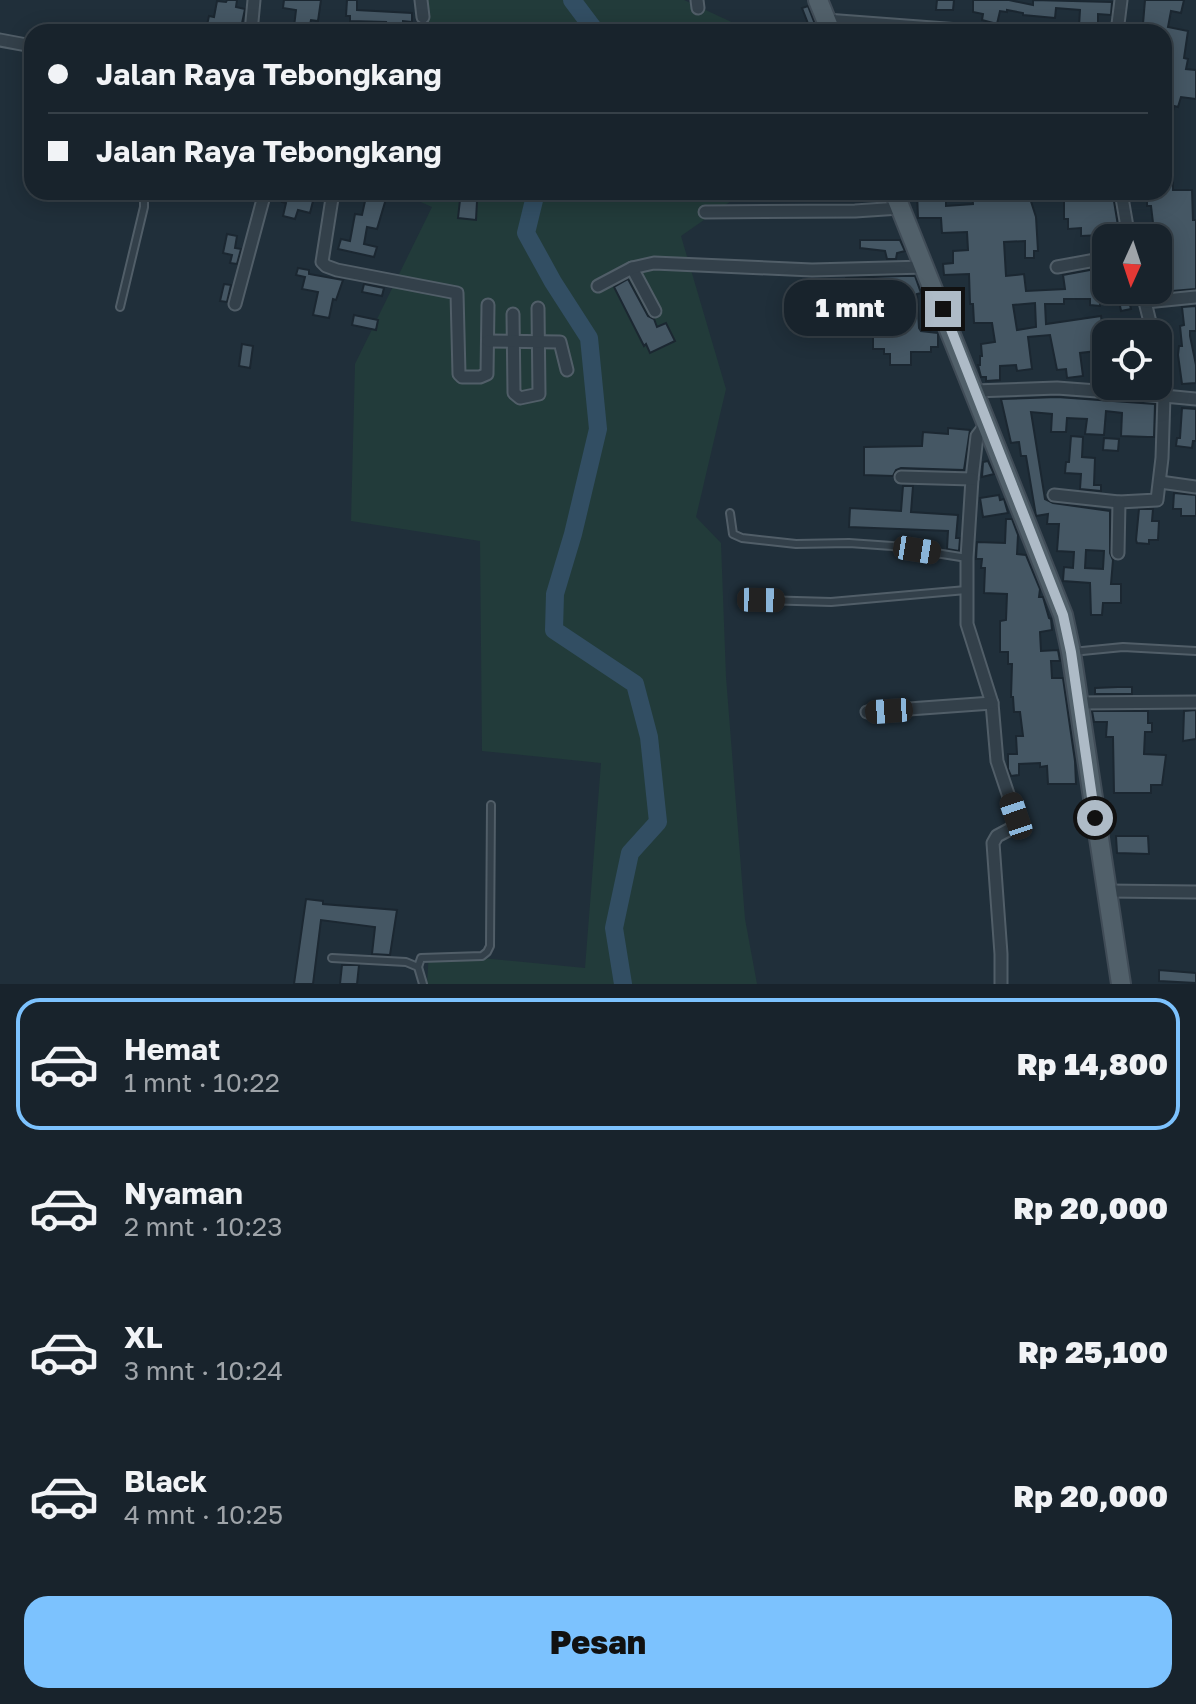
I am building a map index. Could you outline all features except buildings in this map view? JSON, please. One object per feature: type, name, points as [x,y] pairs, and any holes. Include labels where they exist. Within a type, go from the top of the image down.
[{"type":"main road","points":[[818,0],[828,24]]},
{"type":"main road","points":[[900,200],[1057,599],[1071,652],[1121,984]]},
{"type":"street","points":[[252,24],[254,0]]},
{"type":"street","points":[[421,0],[423,17]]},
{"type":"street","points":[[1118,24],[1121,0]]},
{"type":"street","points":[[0,40],[24,44]]},
{"type":"street","points":[[235,304],[263,200]]},
{"type":"street","points":[[332,200],[322,256],[326,266],[457,293],[459,374],[462,377],[487,374],[488,305]]},
{"type":"street","points":[[705,212],[855,211],[890,200]]},
{"type":"street","points":[[1122,200],[1127,224]]},
{"type":"street","points":[[1057,267],[1092,261]]},
{"type":"street","points":[[598,286],[632,268],[664,262],[812,270],[925,267]]},
{"type":"street","points":[[632,268],[655,311]]},
{"type":"street","points":[[1172,299],[1196,297]]},
{"type":"street","points":[[513,314],[514,393],[520,398],[539,394],[538,308]]},
{"type":"street","points":[[488,341],[560,342],[567,370]]},
{"type":"street","points":[[974,391],[1057,388],[1092,391]]},
{"type":"street","points":[[1172,397],[1196,399]]},
{"type":"street","points":[[1054,495],[1119,502],[1155,502],[1160,482],[1164,400]]},
{"type":"street","points":[[987,423],[977,436],[966,590],[967,624],[992,703],[997,761],[1017,821],[1014,827],[997,836],[993,843],[1001,984]]},
{"type":"street","points":[[901,477],[972,479]]},
{"type":"street","points":[[1160,482],[1196,487]]},
{"type":"street","points":[[1118,553],[1119,502]]},
{"type":"street","points":[[1078,703],[1196,702]]},
{"type":"street","points":[[867,712],[992,703]]},
{"type":"street","points":[[1107,891],[1196,892]]},
{"type":"lane","points":[[120,307],[144,200]]},
{"type":"lane","points":[[730,513],[733,534],[742,538],[796,544],[892,546],[967,558]]},
{"type":"lane","points":[[761,600],[831,602],[966,590]]},
{"type":"lane","points":[[1071,652],[1123,647],[1196,651]]},
{"type":"lane","points":[[423,984],[418,967],[421,958],[482,956],[490,946],[491,805]]},
{"type":"lane","points":[[332,958],[406,962],[418,967]]},
{"type":"green space","points":[[428,0],[684,0],[736,24],[418,24]]},
{"type":"green space","points":[[416,200],[733,200],[681,236],[726,389],[696,517],[721,543],[726,677],[745,919],[757,984],[427,984],[429,953],[585,968],[601,763],[482,751],[480,541],[351,521],[355,364],[432,207]]},
{"type":"waterway","points":[[572,0],[590,24]]},
{"type":"waterway","points":[[534,200],[526,233],[589,338],[598,429],[555,594],[554,630],[635,684],[649,737],[658,822],[630,853],[614,928],[623,984]]},
{"type":"route","points":[[943,309],[1063,615],[1095,818]]}]
